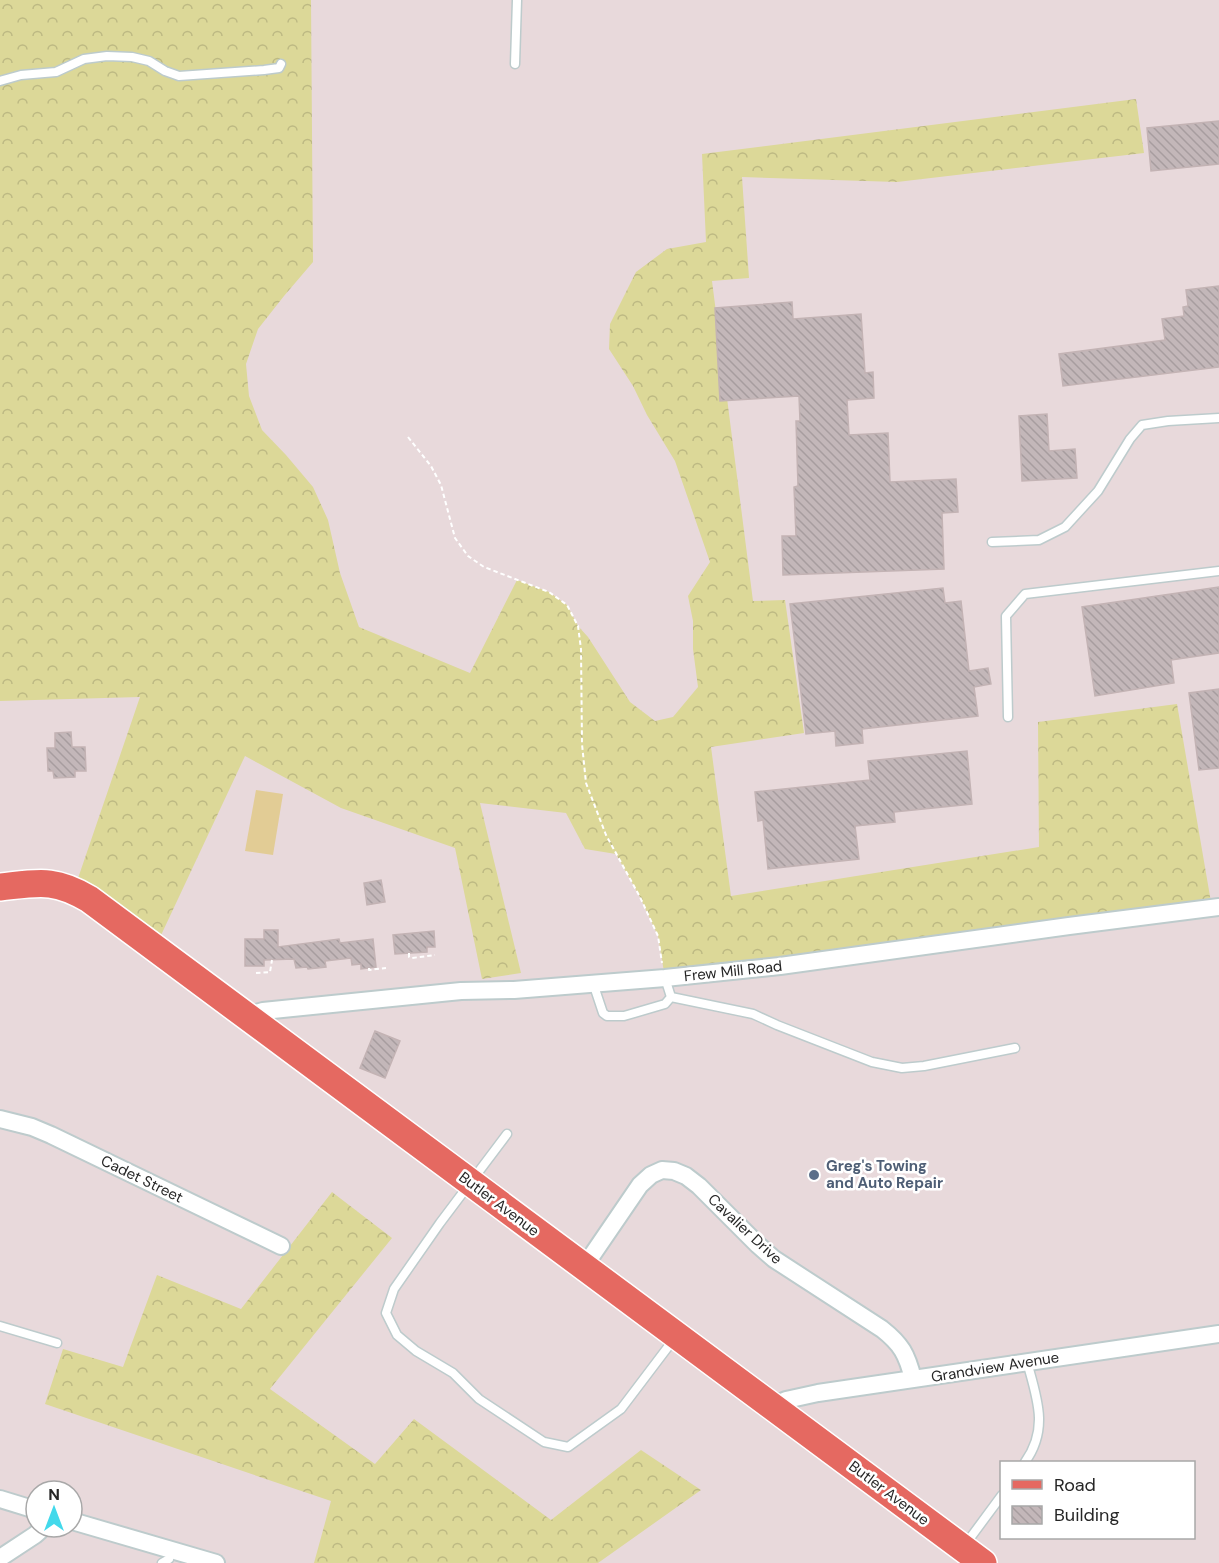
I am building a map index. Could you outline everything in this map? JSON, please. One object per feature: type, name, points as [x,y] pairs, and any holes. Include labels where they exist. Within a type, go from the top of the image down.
[{"type":"main road","name":"Butler Avenue","points":[[0,887],[40,883],[57,885],[74,890],[89,899],[973,1555]]},
{"type":"street","name":"Frew Mill Road","points":[[246,1016],[263,1011],[461,991],[514,990],[780,966],[1219,907]]},
{"type":"street","name":"Cadet Street","points":[[0,1119],[32,1127],[51,1135],[281,1246]]},
{"type":"street","name":"Cavalier Drive","points":[[584,1267],[640,1185],[651,1175],[662,1170],[674,1171],[686,1176],[699,1186],[774,1259],[897,1341],[905,1353],[913,1379]]},
{"type":"street","name":"Grandview Avenue","points":[[772,1406],[786,1400],[818,1393],[1219,1334]]},
{"type":"street","points":[[0,1499],[24,1506]]},
{"type":"street","points":[[84,1526],[166,1558],[216,1563]]},
{"type":"street","points":[[0,1558],[29,1539]]},
{"type":"lane","points":[[515,64],[517,0]]},
{"type":"lane","points":[[0,81],[21,75],[56,72],[84,59],[107,56],[132,57],[149,61],[179,76],[264,70],[279,68],[281,64]]},
{"type":"lane","points":[[992,542],[1039,540],[1065,526],[1098,491],[1130,439],[1142,425],[1219,418]]},
{"type":"lane","points":[[1008,717],[1006,616],[1025,594],[1219,570]]},
{"type":"lane","points":[[665,978],[671,997]]},
{"type":"lane","points":[[593,983],[603,1013],[607,1016],[624,1016],[664,1004],[671,997]]},
{"type":"lane","points":[[671,997],[753,1014],[872,1062],[902,1068],[924,1066],[1015,1048]]},
{"type":"lane","points":[[507,1134],[394,1289],[386,1313],[397,1335],[416,1352],[453,1373],[479,1399],[544,1442],[568,1447],[621,1409],[677,1336]]},
{"type":"lane","points":[[0,1326],[57,1344]]},
{"type":"lane","points":[[1026,1461],[1037,1440],[1040,1420],[1038,1401],[1027,1362]]},
{"type":"lane","points":[[973,1555],[1000,1499]]},
{"type":"path","points":[[408,437],[431,466],[441,485],[455,538],[468,556],[484,567],[549,592],[567,605],[578,626],[581,649],[582,744],[586,783],[606,836],[640,897],[658,936],[665,978]]},
{"type":"path","points":[[409,953],[412,958],[435,956]]},
{"type":"path","points":[[256,973],[270,972],[272,960]]},
{"type":"path","points":[[369,968],[369,970],[386,968]]},
{"type":"green space","points":[[0,0],[311,0],[313,262],[258,329],[246,364],[249,396],[262,430],[313,487],[328,520],[340,573],[359,627],[470,673],[517,580],[549,592],[567,605],[578,626],[588,637],[630,702],[655,721],[673,717],[698,687],[693,649],[693,621],[688,596],[710,562],[675,461],[647,415],[633,386],[609,349],[610,324],[636,272],[667,249],[706,242],[702,154],[1136,99],[1144,153],[897,182],[742,177],[749,278],[712,281],[753,601],[785,600],[804,733],[711,747],[731,896],[1039,847],[1038,722],[1177,704],[1212,908],[665,978],[658,936],[616,854],[585,849],[566,813],[480,803],[521,973],[482,979],[455,848],[341,808],[245,756],[155,948],[74,890],[140,697],[0,701]]},
{"type":"green space","points":[[332,1192],[392,1238],[270,1389],[375,1464],[414,1419],[551,1520],[641,1450],[701,1490],[598,1563],[314,1563],[331,1501],[45,1404],[63,1349],[123,1367],[157,1275],[241,1309]]},
{"type":"shaded area","points":[[256,790],[283,794],[273,855],[245,851]]},
{"type":"building","points":[[1219,121],[1219,164],[1151,171],[1147,128]]},
{"type":"building","points":[[1219,286],[1219,367],[1063,386],[1059,354],[1165,340],[1162,319],[1184,316],[1183,307],[1188,306],[1186,290]]},
{"type":"building","points":[[792,302],[793,319],[861,314],[865,373],[873,372],[874,398],[847,400],[849,435],[888,433],[890,482],[956,479],[958,512],[942,513],[944,569],[783,575],[782,536],[796,536],[794,487],[798,486],[796,421],[800,421],[799,396],[720,401],[715,308]]},
{"type":"building","points":[[1047,414],[1049,451],[1075,449],[1077,478],[1022,481],[1019,416]]},
{"type":"building","points":[[1219,587],[1219,653],[1171,660],[1174,683],[1095,696],[1082,607]]},
{"type":"building","points":[[943,588],[945,603],[961,601],[969,671],[988,668],[991,684],[974,687],[978,716],[862,729],[863,743],[836,746],[835,731],[806,734],[790,604]]},
{"type":"building","points":[[1219,689],[1219,768],[1199,770],[1189,693]]},
{"type":"building","points":[[71,732],[72,747],[85,747],[86,771],[75,771],[75,777],[54,778],[53,771],[48,771],[47,748],[55,748],[55,733]]},
{"type":"building","points":[[967,751],[972,804],[894,812],[895,822],[855,826],[859,859],[768,869],[763,820],[758,821],[755,792],[870,780],[868,761]]},
{"type":"building","points":[[381,880],[385,902],[367,905],[364,883]]},
{"type":"building","points":[[264,930],[278,930],[278,947],[339,939],[340,943],[373,939],[376,967],[361,969],[361,964],[352,965],[351,958],[325,961],[326,967],[308,969],[307,967],[296,968],[294,959],[264,960],[264,966],[245,966],[245,939],[264,939]]},
{"type":"building","points":[[434,931],[435,947],[427,947],[427,952],[395,954],[393,935]]},
{"type":"building","points":[[375,1031],[400,1041],[385,1078],[360,1068]]},
{"type":"place","name":"Greg's Towing and Auto Repair","points":[[814,1175]]}]
